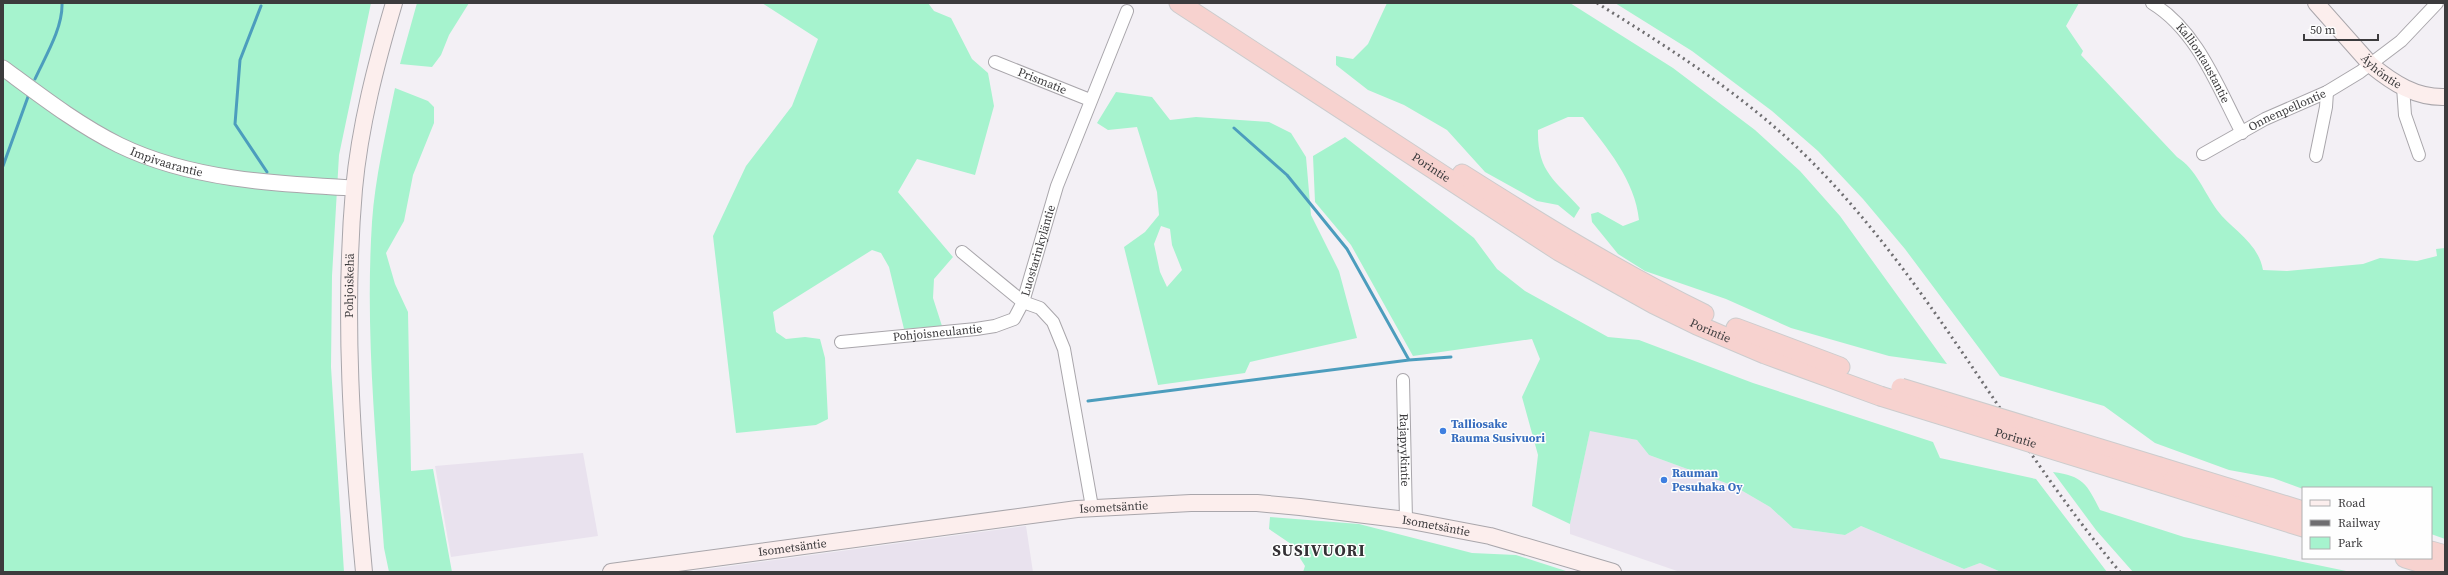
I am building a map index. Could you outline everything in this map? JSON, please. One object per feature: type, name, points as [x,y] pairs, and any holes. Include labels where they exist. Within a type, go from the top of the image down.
[{"type":"highway","name":"Porintie","points":[[1178,3],[1559,251],[1654,304],[1703,328],[1765,354],[2157,474],[2302,511]]},
{"type":"highway","name":"Porintie","points":[[1198,3],[1482,187],[1625,273],[1733,327],[1882,390]]},
{"type":"highway","name":"Porintie","points":[[2157,474],[2302,527]]},
{"type":"highway","points":[[2432,551],[2445,555]]},
{"type":"highway","points":[[2408,559],[2445,570]]},
{"type":"main road","name":"Pohjoiskehä","points":[[364,572],[353,418],[349,286],[354,188],[374,72],[394,3]]},
{"type":"main road","name":"Äyhöntie","points":[[2316,3],[2371,65],[2403,87],[2422,96],[2445,98]]},
{"type":"main road","name":"Isometsäntie","points":[[611,572],[643,570],[1092,507],[1152,503],[1256,503],[1406,520],[1490,536],[1613,572]]},
{"type":"street","name":"Kalliontaustantie","points":[[2152,3],[2175,19],[2192,41],[2242,133]]},
{"type":"street","name":"Onnenpellontie","points":[[2203,154],[2265,119],[2327,92],[2371,65],[2401,41],[2437,3]]},
{"type":"street","name":"Luostarinkyläntie","points":[[1092,507],[1079,426],[1064,349],[1053,322],[1040,308],[1023,302],[1057,186],[1090,100],[1127,11]]},
{"type":"street","name":"Prismatie","points":[[995,62],[1090,100]]},
{"type":"street","name":"Impivaarantie","points":[[3,68],[60,110],[96,133],[148,157],[208,174],[354,188]]},
{"type":"street","points":[[2403,87],[2405,116],[2419,155]]},
{"type":"street","points":[[2316,156],[2326,107],[2327,92]]},
{"type":"street","points":[[962,252],[1023,302]]},
{"type":"street","name":"Pohjoisneulantie","points":[[841,342],[996,326],[1014,319],[1023,302]]},
{"type":"street","name":"Rajapyykintie","points":[[1403,380],[1406,520]]},
{"type":"shaded area","points":[[1590,430],[1637,440],[1649,455],[1734,486],[1770,507],[1793,528],[1845,535],[1861,526],[1964,569],[1980,563],[2001,572],[1680,572],[1570,534],[1570,524]]},
{"type":"shaded area","points":[[583,453],[598,536],[451,557],[435,466]]},
{"type":"shaded area","points":[[1026,526],[1033,572],[686,572]]},
{"type":"green space","points":[[3,3],[371,3],[339,155],[332,276],[331,367],[344,572],[3,572]]},
{"type":"green space","points":[[417,3],[469,3],[449,35],[441,55],[432,67],[400,64]]},
{"type":"green space","points":[[762,3],[928,3],[934,11],[951,18],[972,59],[988,73],[994,106],[975,175],[917,159],[898,192],[953,257],[934,279],[933,298],[942,326],[904,329],[889,267],[881,253],[872,250],[773,312],[776,332],[786,339],[805,337],[820,339],[825,358],[828,419],[816,425],[736,433],[713,236],[746,166],[792,106],[818,39]]},
{"type":"green space","points":[[1387,3],[1570,3],[1673,68],[1755,130],[1800,171],[1840,216],[1947,364],[1889,356],[1791,328],[1726,299],[1645,271],[1618,254],[1592,222],[1591,214],[1598,212],[1623,226],[1639,220],[1636,205],[1626,178],[1610,153],[1583,117],[1568,117],[1538,130],[1538,144],[1544,166],[1555,182],[1580,208],[1574,218],[1558,205],[1537,201],[1485,172],[1447,130],[1404,105],[1368,90],[1336,65],[1336,56],[1353,59],[1368,44]]},
{"type":"green space","points":[[1615,3],[2079,3],[2066,26],[2083,51],[2081,55],[2177,157],[2195,174],[2217,210],[2244,237],[2256,252],[2263,270],[2287,271],[2363,264],[2380,258],[2417,261],[2437,256],[2436,249],[2445,248],[2445,539],[2432,534],[2432,487],[2302,487],[2302,489],[2273,478],[2229,470],[2155,443],[2104,406],[2000,376],[1905,249],[1863,199],[1818,151],[1772,111],[1692,51]]},
{"type":"green space","points":[[395,88],[428,101],[434,107],[434,123],[413,175],[404,221],[386,253],[395,284],[408,312],[411,471],[433,469],[452,572],[389,572],[384,548],[372,385],[370,263],[373,205],[381,155]]},
{"type":"green space","points":[[1116,92],[1152,97],[1170,120],[1196,117],[1269,122],[1291,133],[1306,157],[1311,215],[1339,271],[1357,338],[1250,362],[1245,373],[1158,385],[1124,247],[1145,232],[1159,215],[1157,192],[1137,127],[1108,130],[1097,123]],"holes":[[[1161,226],[1170,229],[1172,245],[1182,270],[1167,287],[1160,272],[1154,244]]]},
{"type":"green space","points":[[1345,137],[1474,238],[1497,269],[1525,291],[1608,337],[1639,340],[1753,383],[1933,442],[1940,458],[2036,479],[2107,572],[2001,572],[1980,563],[1964,569],[1861,526],[1845,535],[1793,528],[1770,507],[1734,486],[1649,455],[1637,440],[1590,431],[1570,524],[1532,506],[1538,455],[1522,397],[1540,359],[1532,339],[1413,356],[1351,245],[1315,202],[1313,156]]},
{"type":"green space","points":[[2053,472],[2071,476],[2083,483],[2100,510],[2184,537],[2351,572],[2133,572],[2096,530]]},
{"type":"green space","points":[[1270,517],[1359,524],[1472,553],[1516,555],[1569,572],[1303,572],[1305,566],[1291,544],[1269,529]]},
{"type":"waterway","points":[[35,79],[57,32],[62,13],[62,3]]},
{"type":"waterway","points":[[261,6],[240,60],[235,124],[267,172]]},
{"type":"waterway","points":[[3,166],[29,94]]},
{"type":"waterway","points":[[1088,401],[1409,360],[1347,249],[1287,175],[1234,128]]},
{"type":"waterway","points":[[1409,360],[1451,357]]},
{"type":"railway","points":[[1597,3],[1653,38],[1734,94],[1785,136],[1853,206],[1932,308],[2042,469],[2120,572]]},
{"type":"place","name":"Talliosake Rauma Susivuori","points":[[1443,431]]},
{"type":"place","name":"Rauman Pesuhaka Oy","points":[[1664,480]]},
{"type":"district","name":"SUSIVUORI","points":[[1319,550]]}]
